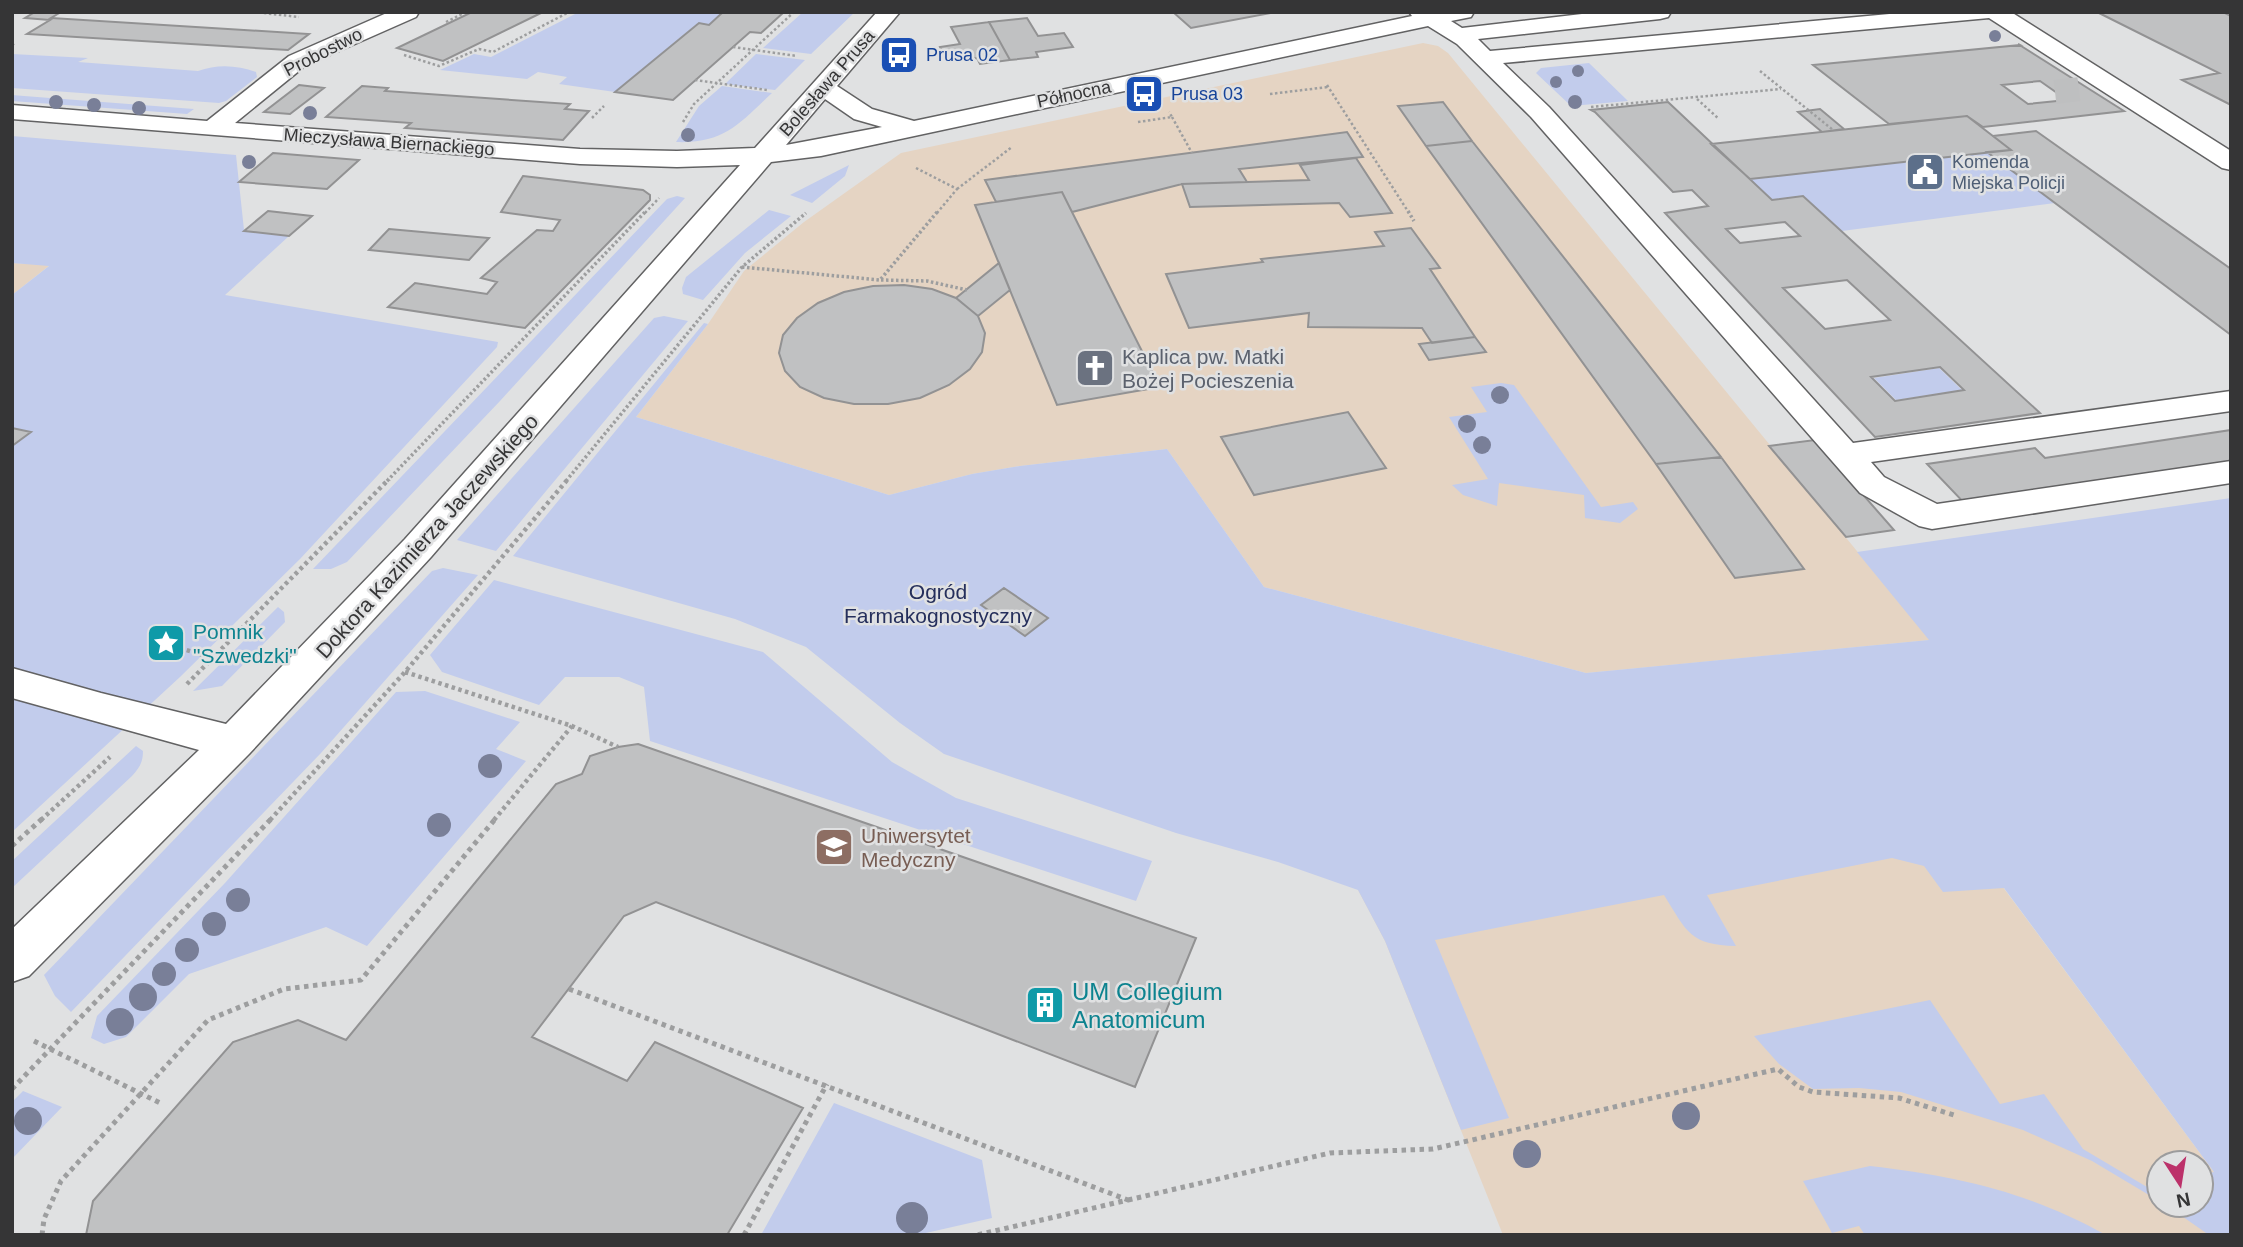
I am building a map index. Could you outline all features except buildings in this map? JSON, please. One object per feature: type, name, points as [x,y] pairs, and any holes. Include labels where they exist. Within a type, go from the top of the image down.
[{"type":"street","name":"Probostwo","points":[[212,129],[297,61],[408,12]]},
{"type":"street","name":"Bolesława Prusa","points":[[766,155],[889,12]]},
{"type":"street","points":[[1426,15],[1461,24],[1660,12]]},
{"type":"street","points":[[1485,58],[1986,12]]},
{"type":"street","points":[[1995,12],[2099,87],[2231,162]]},
{"type":"street","name":"Północna","points":[[766,155],[913,129],[1426,15]]},
{"type":"street","points":[[1461,24],[1485,58],[1540,112],[1872,485],[1932,517],[2231,472]]},
{"type":"street","points":[[823,87],[863,114],[913,129]]},
{"type":"street","name":"Mieczysława Biernackiego","points":[[12,112],[530,153],[685,158],[766,155]]},
{"type":"street","points":[[730,195],[778,183],[825,160],[847,142]]},
{"type":"street","name":"Doktora Kazimierza Jaczewskiego","points":[[12,961],[234,742],[410,557],[766,155]]},
{"type":"street","points":[[1844,456],[2231,401]]},
{"type":"street","points":[[12,683],[234,742]]},
{"type":"path","points":[[271,14],[278,12]]},
{"type":"path","points":[[396,53],[439,66],[479,49],[493,52],[569,12]]},
{"type":"path","points":[[681,125],[694,104],[794,12]]},
{"type":"path","points":[[733,47],[800,56]]},
{"type":"path","points":[[695,80],[761,89]]},
{"type":"path","points":[[1325,83],[1414,221]]},
{"type":"path","points":[[1540,112],[1782,89]]},
{"type":"path","points":[[1696,98],[1719,119]]},
{"type":"path","points":[[1166,106],[1192,153]]},
{"type":"path","points":[[1808,110],[1833,130]]},
{"type":"path","points":[[1132,123],[1172,117]]},
{"type":"path","points":[[880,280],[957,189],[1017,143]]},
{"type":"path","points":[[910,165],[957,189]]},
{"type":"path","points":[[12,846],[150,721],[213,658],[659,198],[663,186]]},
{"type":"path","points":[[12,1089],[53,1050],[215,880],[405,672],[497,565],[741,267],[806,213]]},
{"type":"path","points":[[741,267],[880,280],[927,281],[967,290]]},
{"type":"path","points":[[180,648],[213,658]]},
{"type":"path","points":[[405,672],[572,726],[618,747]]},
{"type":"path","points":[[42,1235],[44,1219],[61,1181],[208,1020],[284,989],[361,980],[572,726]]},
{"type":"path","points":[[569,989],[827,1084],[1128,1200]]},
{"type":"path","points":[[34,1041],[160,1103]]},
{"type":"path","points":[[977,1235],[1330,1153],[1433,1149],[1778,1069],[1799,1087],[1813,1092],[1899,1098],[1958,1116]]},
{"type":"path","points":[[744,1235],[827,1084]]},
{"type":"shaded area","points":[[1423,43],[1438,46],[1448,53],[1930,640],[1586,673],[1264,587],[1167,449],[1020,466],[972,474],[889,495],[636,417],[708,324],[744,271],[804,222],[901,153]]},
{"type":"shaded area","points":[[12,263],[50,265],[12,295]]},
{"type":"shaded area","points":[[1928,786],[2197,1149],[2145,1149],[2145,1219],[2215,1219],[2215,1176],[2231,1235],[1503,1235],[1385,941],[1358,890]]},
{"type":"green space","points":[[579,12],[723,12],[709,25],[698,23],[615,92],[559,84],[567,77],[538,72],[527,79],[440,70],[474,54],[491,57]]},
{"type":"green space","points":[[803,12],[855,12],[811,54],[763,48]]},
{"type":"green space","points":[[12,54],[88,58],[78,62],[198,71],[220,66],[234,67],[256,72],[257,77],[226,101],[219,103],[12,88]]},
{"type":"green space","points":[[756,54],[805,60],[775,90],[725,84]]},
{"type":"green space","points":[[1589,63],[1628,101],[1571,106],[1536,73],[1541,68]]},
{"type":"green space","points":[[722,86],[772,93],[740,123],[719,136],[693,142],[676,142],[699,106]]},
{"type":"green space","points":[[12,95],[194,109],[187,114],[12,101]]},
{"type":"green space","points":[[12,136],[236,155],[244,230],[289,236],[225,295],[498,342],[497,347],[300,559],[180,677],[12,832],[12,295],[49,266],[12,263]]},
{"type":"green space","points":[[1987,152],[2055,203],[1842,231],[1803,196],[1772,200],[1750,179]]},
{"type":"green space","points":[[849,165],[845,176],[812,203],[790,195]]},
{"type":"green space","points":[[677,196],[685,198],[500,401],[347,562],[331,569],[313,569],[667,199]]},
{"type":"green space","points":[[769,210],[791,216],[745,253],[703,300],[683,294],[686,277]]},
{"type":"green space","points":[[664,316],[688,321],[496,551],[457,540],[654,318]]},
{"type":"green space","name":"Ogród Farmakognostyczny","points":[[704,323],[708,324],[636,417],[889,495],[972,474],[1020,466],[1167,449],[1264,587],[1586,673],[1929,640],[1857,552],[2231,498],[2231,1235],[2209,1235],[2186,1219],[2215,1219],[2215,1149],[2197,1149],[2004,888],[1943,892],[1924,866],[1892,858],[1707,895],[1736,946],[1709,943],[1691,934],[1664,895],[1435,940],[1509,1118],[1461,1130],[1385,941],[1358,890],[1278,862],[1176,833],[944,754],[900,723],[806,647],[735,619],[513,556]]},
{"type":"green space","points":[[1939,368],[1962,390],[1896,400],[1874,378]]},
{"type":"green space","points":[[1501,383],[1514,385],[1601,507],[1633,502],[1638,509],[1620,523],[1585,518],[1584,495],[1499,483],[1497,506],[1463,495],[1452,485],[1488,479],[1449,417],[1487,412],[1471,387]]},
{"type":"green space","points":[[443,568],[478,575],[321,753],[71,1012],[55,996],[44,975],[432,571]]},
{"type":"green space","points":[[494,580],[763,652],[892,762],[956,798],[1152,861],[1136,901],[650,741],[644,687],[619,677],[565,677],[539,705],[442,672],[430,655]]},
{"type":"green space","points":[[278,607],[284,612],[285,622],[222,686],[193,691]]},
{"type":"green space","points":[[425,691],[520,722],[496,749],[526,761],[367,946],[326,927],[189,974],[126,1037],[104,1044],[91,1038],[97,1016],[225,883],[396,692]]},
{"type":"green space","points":[[136,746],[143,751],[143,755],[132,776],[12,888],[12,861]]},
{"type":"green space","points":[[1930,1000],[2000,1104],[2044,1094],[2083,1149],[2145,1186],[2145,1193],[2092,1161],[2023,1130],[1901,1092],[1859,1088],[1813,1089],[1779,1064],[1754,1036]]},
{"type":"green space","points":[[23,1091],[62,1107],[12,1159],[12,1102]]},
{"type":"green space","points":[[834,1103],[982,1160],[992,1218],[917,1235],[761,1235]]},
{"type":"green space","points":[[1870,1166],[1933,1175],[1992,1188],[2049,1207],[2106,1235],[1865,1235],[1859,1226],[1832,1233],[1803,1181]]},
{"type":"tunnel","points":[[2055,92],[2088,88]]},
{"type":"place","name":"Prusa 02","points":[[899,55]]},
{"type":"place","name":"Prusa 03","points":[[1144,94]]},
{"type":"place","name":"Komenda Miejska Policji","points":[[1925,172]]},
{"type":"place","name":"Kaplica pw. Matki Bożej Pocieszenia","points":[[1095,368]]},
{"type":"place","name":"Pomnik \"Szwedzki\"","points":[[166,643]]},
{"type":"place","name":"Uniwersytet Medyczny","points":[[834,847]]},
{"type":"place","name":"UM Collegium Anatomicum","points":[[1045,1005]]}]
